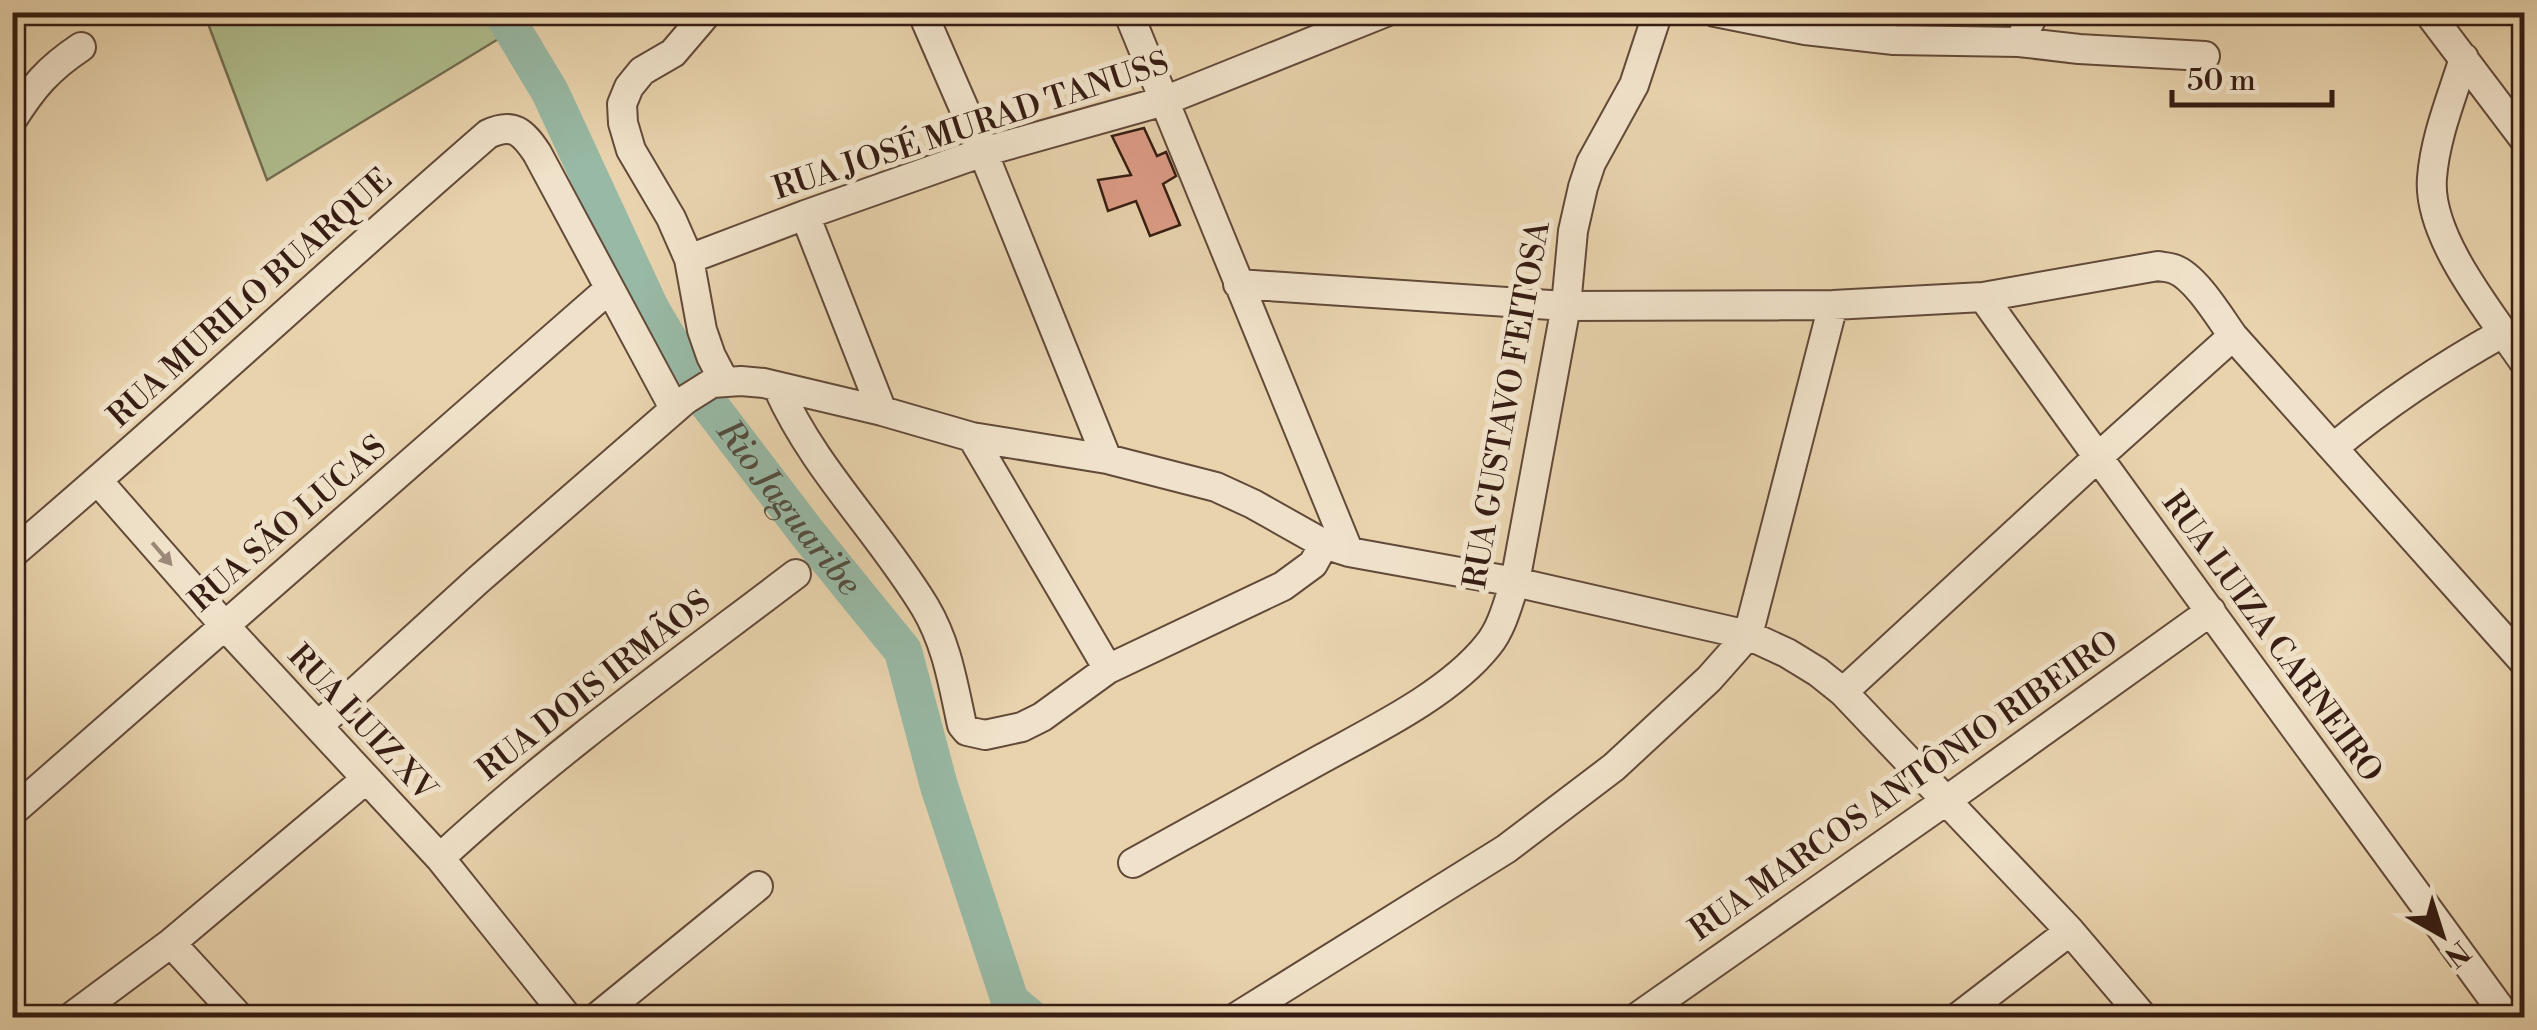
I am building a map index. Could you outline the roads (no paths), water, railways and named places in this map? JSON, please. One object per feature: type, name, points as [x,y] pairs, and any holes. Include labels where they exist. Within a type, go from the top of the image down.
[{"type":"street","points":[[708,12],[673,54],[642,71],[622,104],[622,123],[631,150],[671,218],[689,260],[702,330],[718,382]]},
{"type":"street","points":[[922,12],[1107,459]]},
{"type":"street","points":[[1128,12],[1238,284],[1337,548]]},
{"type":"street","name":"RUA JOSÉ MURAD TANUSS","points":[[689,260],[983,152],[1164,102],[1386,12]]},
{"type":"street","name":"RUA GUSTAVO FEITOSA","points":[[1133,863],[1424,699],[1473,662],[1491,642],[1514,582],[1566,306],[1573,231],[1583,187],[1591,164],[1634,85],[1658,12]]},
{"type":"street","points":[[1715,12],[1805,30],[1894,40],[2019,42],[2205,56]]},
{"type":"street","points":[[2019,42],[2035,12]]},
{"type":"street","points":[[2428,12],[2524,139]]},
{"type":"street","points":[[12,120],[33,87],[81,47]]},
{"type":"street","points":[[2464,58],[2437,146],[2432,182],[2435,212],[2452,254],[2524,362]]},
{"type":"street","name":"RUA MURILO BUARQUE","points":[[12,554],[488,134],[500,128],[520,132],[538,153],[609,289]]},
{"type":"street","points":[[804,215],[882,411]]},
{"type":"street","points":[[1238,284],[1566,306],[1833,305],[1982,298],[2158,266],[2175,269],[2204,296],[2234,336],[2524,662]]},
{"type":"street","points":[[609,289],[679,404]]},
{"type":"street","name":"RUA SÃO LUCAS","points":[[12,812],[609,289]]},
{"type":"street","name":"RUA LUIZA CARNEIRO","points":[[1982,298],[2506,1018]]},
{"type":"street","points":[[1236,1018],[1506,849],[1614,767],[1708,679],[1748,635],[1833,305]]},
{"type":"street","points":[[2333,448],[2377,411],[2445,365],[2504,332]]},
{"type":"street","points":[[1843,692],[2234,336]]},
{"type":"street","points":[[318,726],[679,404],[718,382],[764,383],[972,436],[1107,459],[1216,487],[1337,548],[1514,582],[1748,635],[1787,653],[1843,692],[2070,931],[2144,1018]]},
{"type":"street","points":[[778,388],[802,436],[926,608],[946,652],[962,725],[967,731],[985,735],[1022,727],[1108,669],[1283,586],[1337,548]]},
{"type":"street","points":[[972,436],[1108,669]]},
{"type":"street","name":"RUA LUIZ XV","points":[[98,482],[440,858],[568,1018]]},
{"type":"street","name":"RUA DOIS IRMÃOS","points":[[440,858],[569,746],[796,574]]},
{"type":"street","name":"RUA MARCOS ANTÔNIO RIBEIRO","points":[[1636,1018],[2211,611]]},
{"type":"street","points":[[70,1018],[171,943],[365,780]]},
{"type":"street","points":[[596,1018],[758,886]]},
{"type":"street","points":[[1958,1018],[2070,931]]},
{"type":"street","points":[[171,943],[240,1018]]},
{"type":"waterway","name":"Rio Jaguaribe","points":[[502,12],[550,92],[650,308],[698,390],[903,651],[939,786],[1010,1001],[1030,1018]]}]
